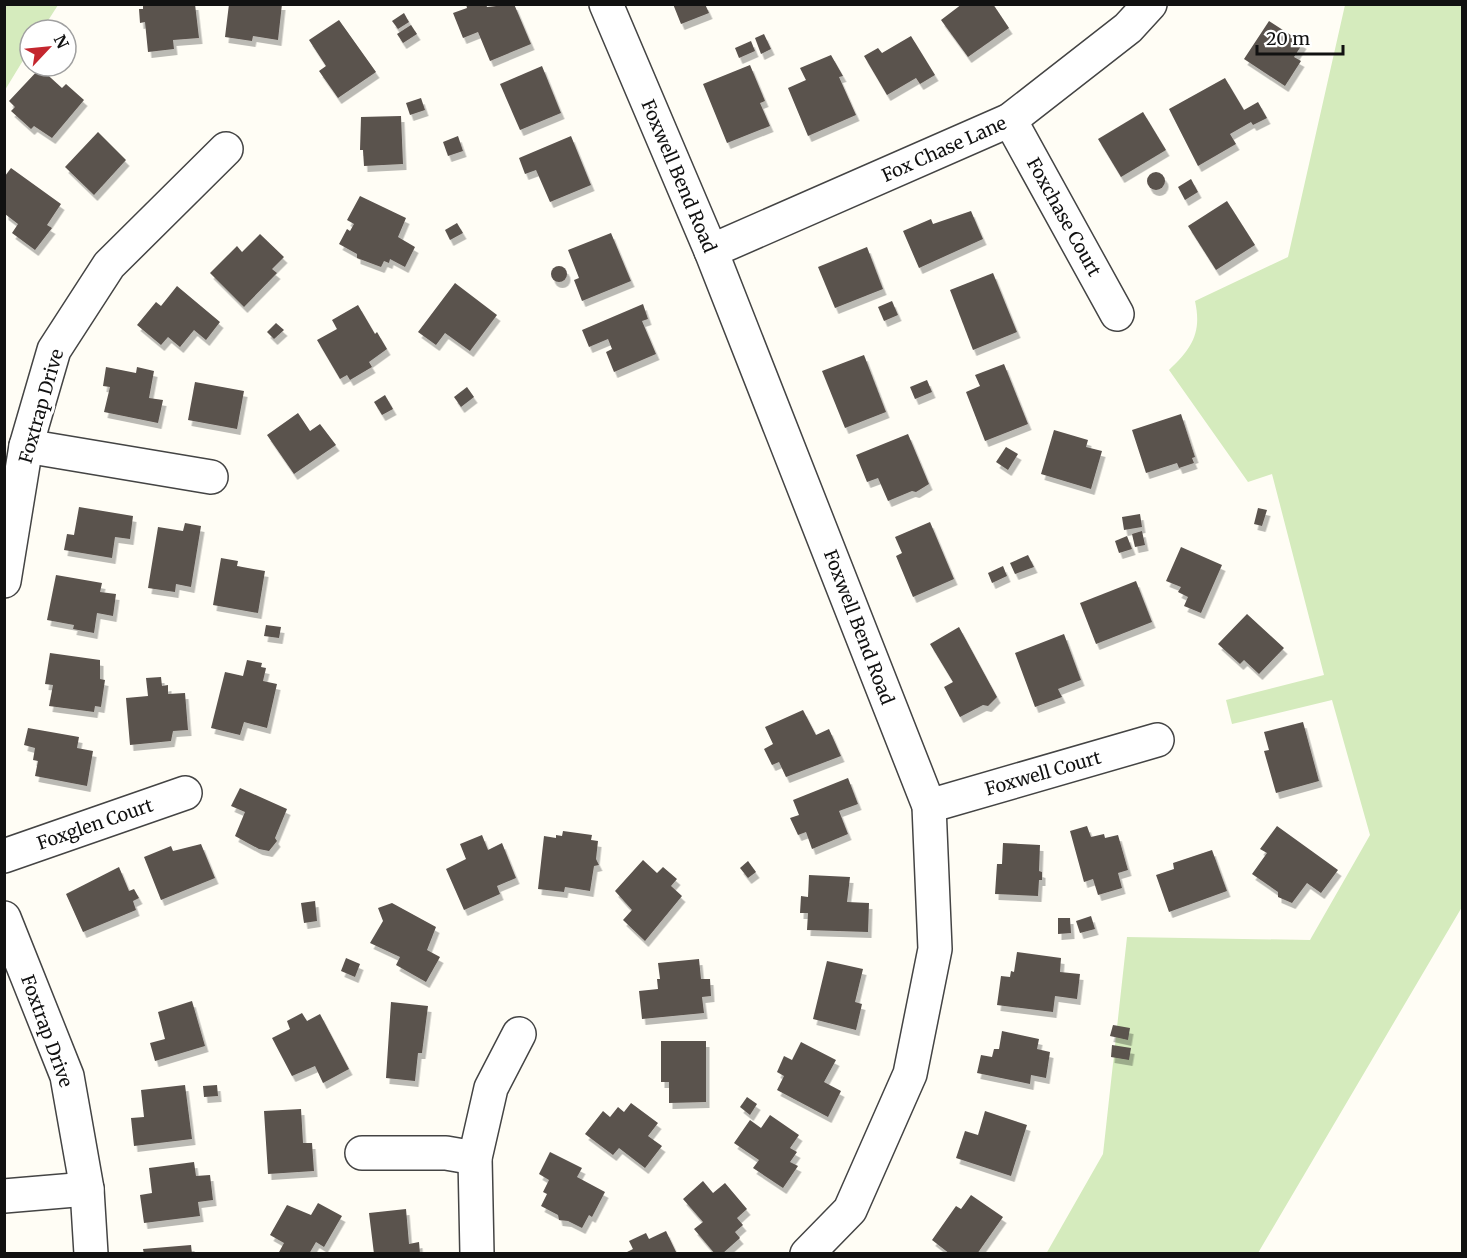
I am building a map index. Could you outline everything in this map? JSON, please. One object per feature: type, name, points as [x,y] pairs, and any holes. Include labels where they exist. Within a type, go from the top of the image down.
[{"type":"street","name":"Foxwell Bend Road","points":[[606,4],[711,251],[928,806],[935,949],[910,1074],[850,1210],[807,1254]]},
{"type":"street","name":"Fox Chase Lane","points":[[711,251],[1010,120],[1128,28],[1150,4]]},
{"type":"street","name":"Foxchase Court","points":[[1010,120],[1117,314]]},
{"type":"street","name":"Foxtrap Drive","points":[[4,581],[26,446],[54,350],[110,265],[226,149]]},
{"type":"street","points":[[26,446],[211,477]]},
{"type":"street","name":"Foxwell Court","points":[[928,806],[1157,740]]},
{"type":"street","name":"Foxglen Court","points":[[4,856],[185,793]]},
{"type":"street","name":"Foxtrap Drive","points":[[4,918],[67,1076],[87,1189],[92,1254]]},
{"type":"street","points":[[477,1254],[475,1158],[491,1088],[519,1034]]},
{"type":"street","points":[[362,1153],[447,1153],[475,1158]]},
{"type":"street","points":[[4,1196],[87,1189]]},
{"type":"green space","points":[[5,4],[58,5],[50,18],[18,18],[18,69],[5,90]]},
{"type":"green space","points":[[1345,5],[1462,5],[1462,907],[1258,1253],[1046,1254],[1103,1154],[1127,937],[1310,940],[1370,835],[1332,700],[1232,724],[1226,700],[1324,675],[1272,474],[1248,482],[1169,370],[1184,354],[1193,339],[1197,322],[1195,301],[1288,257]]},
{"type":"building","points":[[143,4],[195,4],[199,38],[173,40],[174,49],[148,52],[145,22],[140,23],[139,9],[143,9]]},
{"type":"building","points":[[229,4],[282,4],[278,40],[253,36],[252,41],[225,37]]},
{"type":"building","points":[[466,4],[486,4],[487,7],[514,4],[531,44],[490,61],[478,32],[463,38],[453,13],[467,8]]},
{"type":"building","points":[[673,4],[705,4],[709,13],[681,24]]},
{"type":"building","points":[[962,4],[993,4],[1009,28],[968,57],[941,20]]},
{"type":"building","points":[[404,13],[409,22],[398,29],[392,21]]},
{"type":"building","points":[[339,20],[376,72],[338,98],[319,71],[326,66],[309,40]]},
{"type":"building","points":[[1269,21],[1303,43],[1294,57],[1301,61],[1285,86],[1244,59]]},
{"type":"building","points":[[411,25],[417,34],[403,43],[397,34]]},
{"type":"building","points":[[764,34],[771,49],[761,54],[755,38]]},
{"type":"building","points":[[911,36],[935,75],[920,84],[916,78],[887,95],[864,56],[878,48],[882,53]]},
{"type":"building","points":[[751,41],[755,51],[739,58],[735,48]]},
{"type":"building","points":[[831,55],[843,76],[839,77],[856,115],[808,136],[788,88],[806,80],[800,68]]},
{"type":"building","points":[[750,65],[765,101],[760,103],[770,126],[727,143],[703,84]]},
{"type":"building","points":[[542,66],[561,113],[520,130],[500,84]]},
{"type":"building","points":[[31,78],[51,78],[62,88],[66,84],[84,100],[52,138],[34,126],[31,129],[11,111],[15,107],[9,101]]},
{"type":"building","points":[[1225,78],[1244,110],[1258,102],[1267,118],[1253,125],[1251,122],[1230,134],[1236,144],[1198,166],[1169,109]]},
{"type":"building","points":[[421,98],[425,110],[410,115],[406,103]]},
{"type":"building","points":[[1143,112],[1166,150],[1121,177],[1098,139]]},
{"type":"building","points":[[401,116],[403,164],[364,166],[363,150],[360,150],[361,117]]},
{"type":"building","points":[[98,132],[126,160],[94,195],[65,167]]},
{"type":"building","points":[[458,136],[463,151],[448,156],[443,142]]},
{"type":"building","points":[[571,136],[591,185],[550,202],[536,170],[525,174],[519,158]]},
{"type":"building","points":[[11,168],[61,204],[47,225],[52,228],[35,250],[12,233],[18,224],[5,214],[5,176]]},
{"type":"building","points":[[1152,172],[1160,172],[1165,177],[1163,188],[1152,190],[1147,185],[1147,177]]},
{"type":"building","points":[[1191,179],[1198,192],[1185,200],[1178,187]]},
{"type":"building","points":[[360,196],[406,218],[398,237],[415,247],[405,267],[390,259],[389,263],[384,261],[381,267],[357,258],[357,254],[339,244],[347,229],[350,231],[354,224],[347,220]]},
{"type":"building","points":[[1227,201],[1255,245],[1216,270],[1188,226]]},
{"type":"building","points":[[971,211],[983,239],[919,268],[903,231],[931,219],[933,224]]},
{"type":"building","points":[[457,223],[463,233],[450,240],[445,230]]},
{"type":"building","points":[[611,233],[631,281],[582,301],[574,280],[579,278],[568,250]]},
{"type":"building","points":[[260,234],[284,257],[272,269],[277,273],[244,307],[210,273],[237,246],[242,252]]},
{"type":"building","points":[[867,247],[883,289],[835,308],[818,267]]},
{"type":"building","points":[[559,266],[565,268],[567,274],[565,280],[559,282],[553,280],[551,274],[553,268]]},
{"type":"building","points":[[993,273],[1017,332],[973,350],[950,290]]},
{"type":"building","points":[[455,283],[497,315],[470,351],[445,333],[436,345],[418,332]]},
{"type":"building","points":[[177,286],[220,322],[206,340],[194,330],[180,347],[168,337],[161,345],[137,325],[156,302],[161,306]]},
{"type":"building","points":[[892,301],[898,315],[884,321],[878,307]]},
{"type":"building","points":[[643,304],[648,319],[642,321],[656,354],[614,372],[606,352],[612,349],[608,339],[589,347],[582,330]]},
{"type":"building","points":[[358,305],[387,349],[369,362],[372,367],[350,380],[347,375],[340,379],[317,340],[337,329],[332,320]]},
{"type":"building","points":[[276,323],[284,330],[274,339],[267,332]]},
{"type":"building","points":[[864,355],[886,412],[845,428],[822,371]]},
{"type":"building","points":[[1004,364],[1028,424],[985,441],[966,392],[980,386],[975,375]]},
{"type":"building","points":[[106,367],[136,373],[137,367],[154,371],[149,398],[163,400],[158,423],[104,412],[110,387],[103,386]]},
{"type":"building","points":[[927,380],[932,392],[915,399],[910,387]]},
{"type":"building","points":[[195,382],[244,391],[237,429],[188,420]]},
{"type":"building","points":[[467,387],[474,397],[461,407],[454,397]]},
{"type":"building","points":[[385,395],[393,409],[382,415],[374,402]]},
{"type":"building","points":[[298,413],[310,431],[320,424],[336,445],[294,474],[267,435]]},
{"type":"building","points":[[1181,414],[1195,457],[1192,458],[1194,463],[1179,468],[1177,463],[1146,473],[1132,430]]},
{"type":"building","points":[[1054,430],[1088,440],[1086,447],[1102,451],[1091,489],[1041,474]]},
{"type":"building","points":[[908,434],[929,484],[916,492],[912,491],[888,501],[878,478],[867,482],[856,455]]},
{"type":"building","points":[[1006,447],[1018,454],[1008,470],[996,462]]},
{"type":"building","points":[[79,507],[133,516],[130,539],[115,537],[112,558],[64,550],[67,534],[74,535]]},
{"type":"building","points":[[1258,508],[1267,510],[1262,526],[1254,524]]},
{"type":"building","points":[[1140,514],[1142,527],[1124,530],[1122,517]]},
{"type":"building","points":[[930,522],[954,579],[913,597],[896,556],[902,553],[895,537]]},
{"type":"building","points":[[185,523],[201,526],[191,587],[176,584],[175,592],[148,588],[158,527],[183,531]]},
{"type":"building","points":[[1142,531],[1145,545],[1135,547],[1132,534]]},
{"type":"building","points":[[1127,536],[1132,549],[1119,553],[1115,541]]},
{"type":"building","points":[[1181,547],[1222,565],[1201,613],[1184,606],[1188,597],[1178,592],[1181,587],[1166,581]]},
{"type":"building","points":[[1028,555],[1034,567],[1015,574],[1010,563]]},
{"type":"building","points":[[221,558],[238,561],[237,566],[265,571],[258,613],[213,605]]},
{"type":"building","points":[[1003,566],[1007,576],[992,583],[988,573]]},
{"type":"building","points":[[56,575],[102,583],[100,592],[116,594],[113,616],[97,613],[94,633],[73,629],[74,625],[47,620]]},
{"type":"building","points":[[1136,581],[1152,622],[1096,644],[1080,603]]},
{"type":"building","points":[[1247,614],[1284,648],[1259,674],[1244,660],[1240,664],[1218,644]]},
{"type":"building","points":[[266,625],[281,627],[279,638],[264,636]]},
{"type":"building","points":[[959,627],[997,697],[988,706],[983,705],[960,717],[944,687],[953,682],[930,644]]},
{"type":"building","points":[[1064,634],[1081,680],[1058,689],[1062,697],[1035,707],[1015,653]]},
{"type":"building","points":[[50,653],[100,660],[100,679],[105,680],[101,707],[95,706],[94,712],[49,706],[53,685],[45,684]]},
{"type":"building","points":[[247,660],[262,663],[261,667],[266,668],[263,681],[277,684],[267,728],[244,722],[240,735],[211,728],[225,672],[243,676]]},
{"type":"building","points":[[161,677],[162,686],[168,685],[168,694],[185,693],[188,730],[173,731],[171,741],[130,745],[126,698],[148,696],[146,678]]},
{"type":"building","points":[[803,710],[816,735],[829,729],[841,756],[786,777],[779,762],[772,765],[764,749],[773,744],[765,727]]},
{"type":"building","points":[[1303,722],[1319,781],[1276,793],[1264,751],[1269,750],[1264,732]]},
{"type":"building","points":[[28,728],[79,737],[77,748],[93,751],[87,786],[35,776],[38,761],[33,760],[35,748],[24,745]]},
{"type":"building","points":[[848,778],[858,804],[839,811],[848,834],[812,849],[806,832],[798,835],[790,818],[799,815],[793,800]]},
{"type":"building","points":[[240,788],[287,809],[275,838],[277,841],[269,851],[259,849],[235,836],[245,812],[231,806]]},
{"type":"building","points":[[1087,826],[1091,837],[1104,834],[1105,838],[1118,835],[1128,870],[1118,873],[1122,888],[1098,895],[1093,879],[1084,882],[1070,831]]},
{"type":"building","points":[[1277,826],[1338,870],[1321,893],[1307,883],[1292,903],[1278,897],[1278,892],[1252,874],[1267,853],[1260,849]]},
{"type":"building","points":[[563,831],[592,835],[591,840],[598,841],[596,859],[599,865],[594,866],[590,891],[565,887],[564,892],[538,889],[544,836],[556,838],[556,835],[562,836]]},
{"type":"building","points":[[482,835],[488,850],[502,843],[516,878],[497,886],[500,894],[464,910],[446,869],[466,859],[460,844]]},
{"type":"building","points":[[1003,843],[1040,845],[1039,871],[1042,872],[1042,880],[1039,880],[1038,896],[995,894],[997,864],[1002,864]]},
{"type":"building","points":[[201,844],[215,878],[161,900],[144,857],[171,846],[173,851]]},
{"type":"building","points":[[1212,850],[1227,891],[1169,912],[1156,875],[1174,869],[1173,863]]},
{"type":"building","points":[[643,860],[657,873],[663,867],[677,879],[671,886],[682,896],[645,941],[623,920],[632,910],[615,891]]},
{"type":"building","points":[[748,861],[756,872],[748,878],[740,868]]},
{"type":"building","points":[[119,867],[129,891],[134,889],[139,898],[133,901],[136,910],[83,932],[66,894]]},
{"type":"building","points":[[809,875],[850,877],[847,902],[869,903],[868,932],[807,930],[808,913],[800,913],[801,896],[808,897]]},
{"type":"building","points":[[315,901],[317,921],[304,923],[301,903]]},
{"type":"building","points":[[392,903],[436,927],[427,950],[440,957],[426,982],[396,965],[400,957],[370,943],[383,921],[378,908]]},
{"type":"building","points":[[1091,916],[1095,929],[1080,933],[1076,921]]},
{"type":"building","points":[[1058,918],[1070,918],[1071,933],[1058,934]]},
{"type":"building","points":[[1017,952],[1061,958],[1060,972],[1080,974],[1077,999],[1055,996],[1053,1012],[997,1005],[1001,976],[1010,977],[1011,971],[1014,972]]},
{"type":"building","points":[[346,958],[360,964],[355,977],[341,971]]},
{"type":"building","points":[[699,959],[701,979],[710,979],[711,996],[702,997],[704,1013],[642,1019],[639,991],[658,989],[657,979],[660,979],[658,963]]},
{"type":"building","points":[[827,961],[863,969],[855,1002],[862,1004],[856,1030],[813,1019]]},
{"type":"building","points":[[192,1001],[205,1046],[155,1061],[150,1043],[165,1039],[158,1012]]},
{"type":"building","points":[[391,1002],[428,1006],[422,1053],[418,1053],[415,1081],[386,1078]]},
{"type":"building","points":[[302,1013],[307,1021],[320,1014],[349,1069],[323,1083],[315,1066],[292,1076],[272,1038],[290,1029],[287,1021]]},
{"type":"building","points":[[1113,1025],[1130,1028],[1128,1040],[1110,1036]]},
{"type":"building","points":[[1002,1031],[1039,1039],[1037,1049],[1050,1052],[1046,1078],[1031,1075],[1030,1084],[977,1073],[981,1055],[992,1057],[994,1049],[999,1049]]},
{"type":"building","points":[[661,1041],[706,1041],[706,1102],[669,1103],[669,1082],[661,1082]]},
{"type":"building","points":[[801,1042],[836,1060],[824,1082],[841,1091],[828,1117],[777,1090],[784,1076],[777,1072],[784,1056],[792,1060]]},
{"type":"building","points":[[1112,1045],[1131,1048],[1129,1060],[1111,1057]]},
{"type":"building","points":[[185,1085],[192,1139],[134,1146],[131,1118],[144,1117],[141,1090]]},
{"type":"building","points":[[217,1085],[218,1096],[204,1097],[203,1086]]},
{"type":"building","points":[[747,1097],[757,1104],[750,1115],[740,1107]]},
{"type":"building","points":[[631,1103],[658,1123],[648,1136],[662,1146],[645,1168],[619,1148],[613,1155],[585,1134],[603,1111],[610,1117],[618,1107],[624,1112]]},
{"type":"building","points":[[301,1109],[303,1143],[312,1143],[314,1171],[268,1174],[264,1111]]},
{"type":"building","points":[[985,1111],[1027,1125],[1011,1176],[956,1158],[965,1131],[978,1135]]},
{"type":"building","points":[[770,1115],[799,1135],[790,1148],[797,1152],[790,1162],[798,1166],[783,1188],[753,1168],[759,1160],[734,1143],[750,1120],[761,1128]]},
{"type":"building","points":[[550,1152],[582,1168],[577,1177],[605,1192],[592,1217],[589,1215],[582,1228],[568,1221],[559,1220],[558,1215],[541,1206],[547,1194],[543,1192],[549,1180],[539,1174]]},
{"type":"building","points":[[194,1162],[196,1176],[210,1175],[213,1200],[198,1202],[200,1216],[144,1223],[140,1195],[152,1193],[149,1168]]},
{"type":"building","points":[[703,1181],[713,1193],[725,1183],[747,1209],[737,1218],[743,1225],[735,1232],[740,1238],[722,1254],[715,1254],[694,1229],[703,1222],[683,1199]]},
{"type":"building","points":[[971,1195],[1003,1217],[977,1254],[950,1254],[932,1240],[956,1206],[961,1209]]},
{"type":"building","points":[[318,1203],[342,1216],[324,1247],[316,1242],[309,1254],[278,1254],[284,1243],[270,1235],[287,1205],[311,1215]]},
{"type":"building","points":[[406,1209],[409,1244],[419,1242],[420,1254],[374,1254],[369,1213]]},
{"type":"building","points":[[666,1231],[677,1254],[623,1254],[633,1249],[629,1241],[646,1233],[649,1239]]},
{"type":"building","points":[[191,1245],[192,1254],[144,1254],[143,1249]]}]
